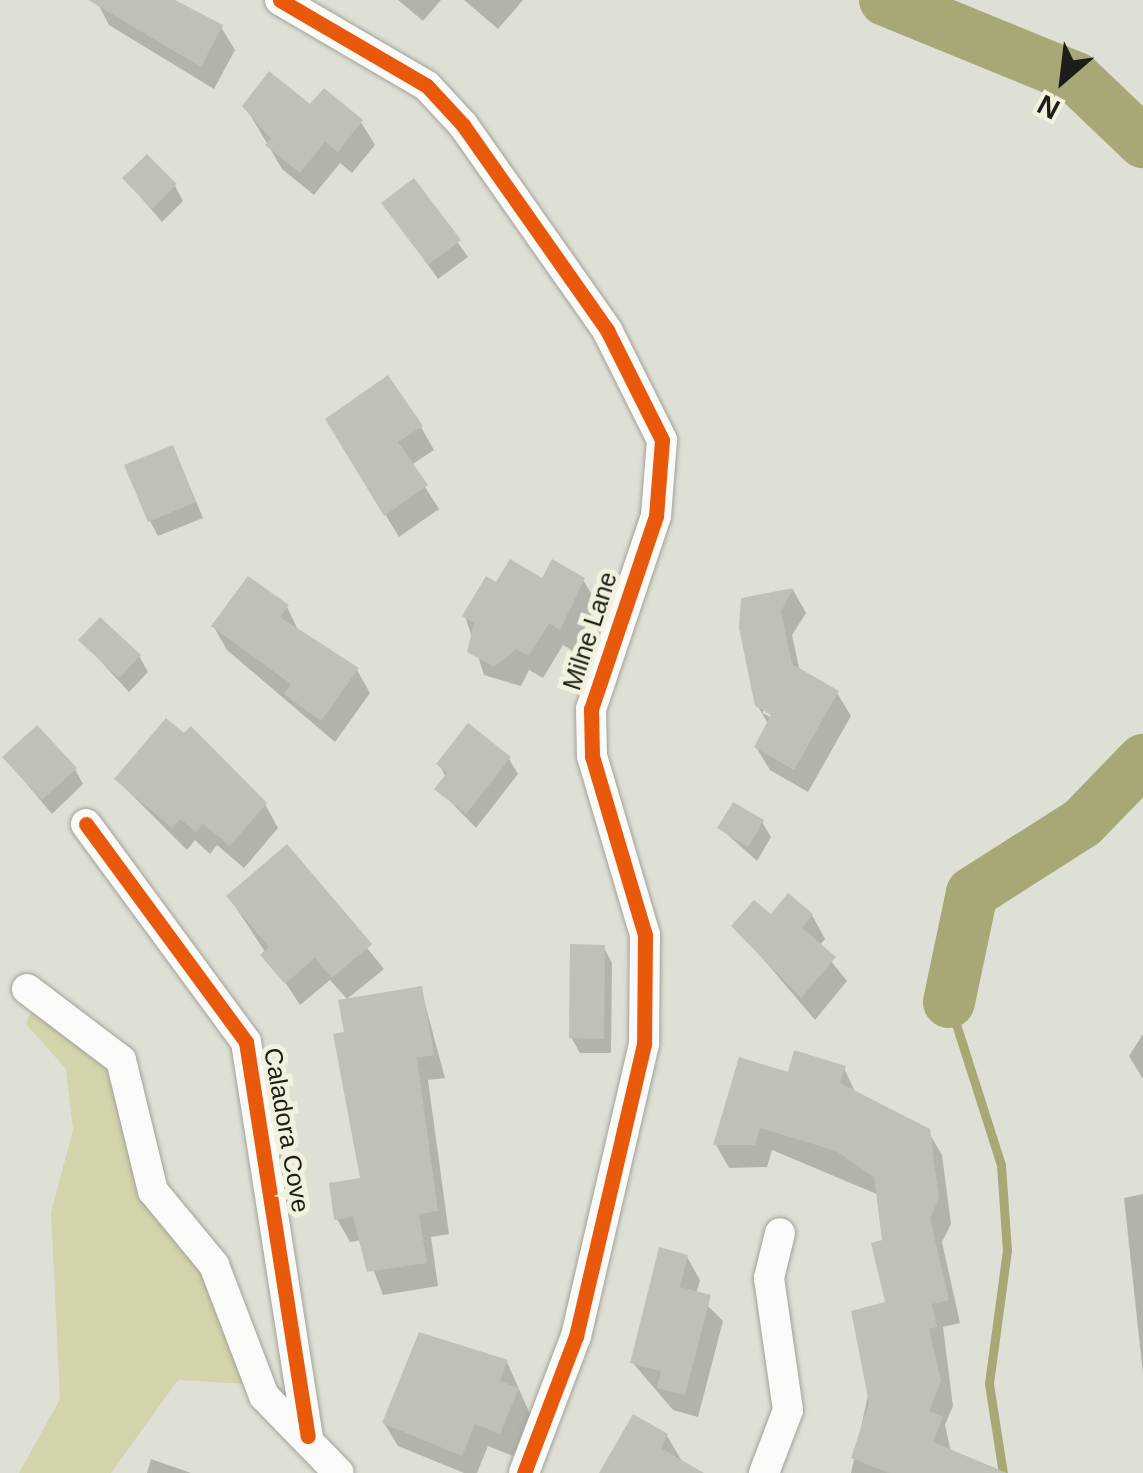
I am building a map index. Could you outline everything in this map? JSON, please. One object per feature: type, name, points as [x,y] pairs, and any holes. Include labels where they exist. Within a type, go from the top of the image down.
[{"type":"street","name":"Milne Lane","points":[[280,0],[426,86],[463,125],[607,330],[662,440],[656,516],[592,709],[592,756],[646,934],[644,1044],[576,1336],[524,1473]]},
{"type":"street","name":"Caladora Cove","points":[[86,824],[246,1042],[308,1436]]},
{"type":"street","points":[[27,989],[121,1060],[153,1191],[214,1265],[264,1396],[308,1436],[340,1473]]},
{"type":"street","points":[[764,1473],[788,1410],[769,1278],[780,1234]]},
{"type":"green space","points":[[31,1012],[97,1045],[223,1300],[247,1384],[178,1380],[111,1473],[19,1473],[60,1399],[51,1212],[73,1130],[66,1069],[26,1024]]},
{"type":"building","points":[[88,0],[175,0],[223,25],[201,67]]},
{"type":"building","points":[[269,71],[310,104],[324,88],[363,120],[338,152],[325,142],[300,173],[265,145],[271,139],[242,106]]},
{"type":"building","points":[[147,154],[177,184],[152,209],[122,178]]},
{"type":"building","points":[[414,178],[461,240],[428,265],[381,203]]},
{"type":"building","points":[[388,375],[423,426],[398,442],[428,485],[384,516],[325,419]]},
{"type":"building","points":[[173,445],[196,502],[148,522],[124,465]]},
{"type":"building","points":[[510,559],[542,578],[552,559],[585,578],[560,630],[549,623],[529,656],[516,649],[494,667],[467,652],[474,623],[462,616],[486,576],[496,582]]},
{"type":"building","points":[[248,576],[289,605],[280,617],[359,668],[321,721],[284,694],[291,684],[211,626]]},
{"type":"building","points":[[794,588],[781,611],[792,664],[839,691],[794,770],[754,747],[771,715],[755,706],[739,628],[741,598]]},
{"type":"building","points":[[100,617],[141,655],[119,678],[78,640]]},
{"type":"building","points":[[166,718],[184,733],[191,726],[267,803],[230,846],[203,824],[196,832],[180,819],[172,828],[114,779]]},
{"type":"building","points":[[468,723],[511,757],[466,814],[434,789],[447,773],[436,764]]},
{"type":"building","points":[[37,725],[77,768],[42,800],[2,757]]},
{"type":"building","points":[[733,802],[764,820],[748,847],[717,828]]},
{"type":"building","points":[[287,844],[372,944],[332,978],[315,958],[285,984],[260,955],[269,947],[226,896]]},
{"type":"building","points":[[788,893],[813,914],[802,928],[836,957],[801,998],[731,926],[754,900],[771,914]]},
{"type":"building","points":[[570,944],[605,945],[604,1039],[569,1038]]},
{"type":"building","points":[[422,986],[434,1055],[417,1058],[438,1211],[419,1214],[427,1263],[367,1272],[353,1217],[334,1220],[329,1183],[360,1178],[333,1034],[344,1032],[338,1000]]},
{"type":"building","points":[[794,1050],[846,1066],[840,1083],[930,1129],[939,1199],[930,1218],[949,1300],[932,1304],[937,1327],[929,1329],[941,1381],[929,1411],[943,1417],[933,1442],[1007,1473],[889,1473],[851,1458],[869,1403],[851,1311],[885,1302],[871,1243],[882,1240],[874,1177],[836,1151],[760,1128],[755,1145],[713,1145],[739,1057],[788,1072]]},
{"type":"building","points":[[659,1247],[688,1255],[680,1287],[711,1295],[685,1395],[657,1388],[661,1371],[630,1363]]},
{"type":"building","points":[[419,1332],[508,1360],[500,1381],[519,1388],[500,1434],[475,1424],[462,1456],[382,1423]]},
{"type":"building","points":[[633,1414],[668,1434],[661,1448],[704,1473],[599,1473]]},
{"type":"waterway","points":[[885,0],[1076,78],[1143,142]]},
{"type":"waterway","points":[[949,1002],[972,893],[1082,823],[1143,760]]},
{"type":"waterway","points":[[949,1002],[1001,1165],[1007,1250],[989,1384],[1003,1473]]},
{"type":"cycle path","points":[[280,0],[427,86],[463,125],[607,330],[662,440],[656,516],[591,709],[592,756],[645,935],[644,1044],[576,1336],[524,1473]]},
{"type":"cycle path","points":[[86,824],[246,1042],[308,1436]]}]
